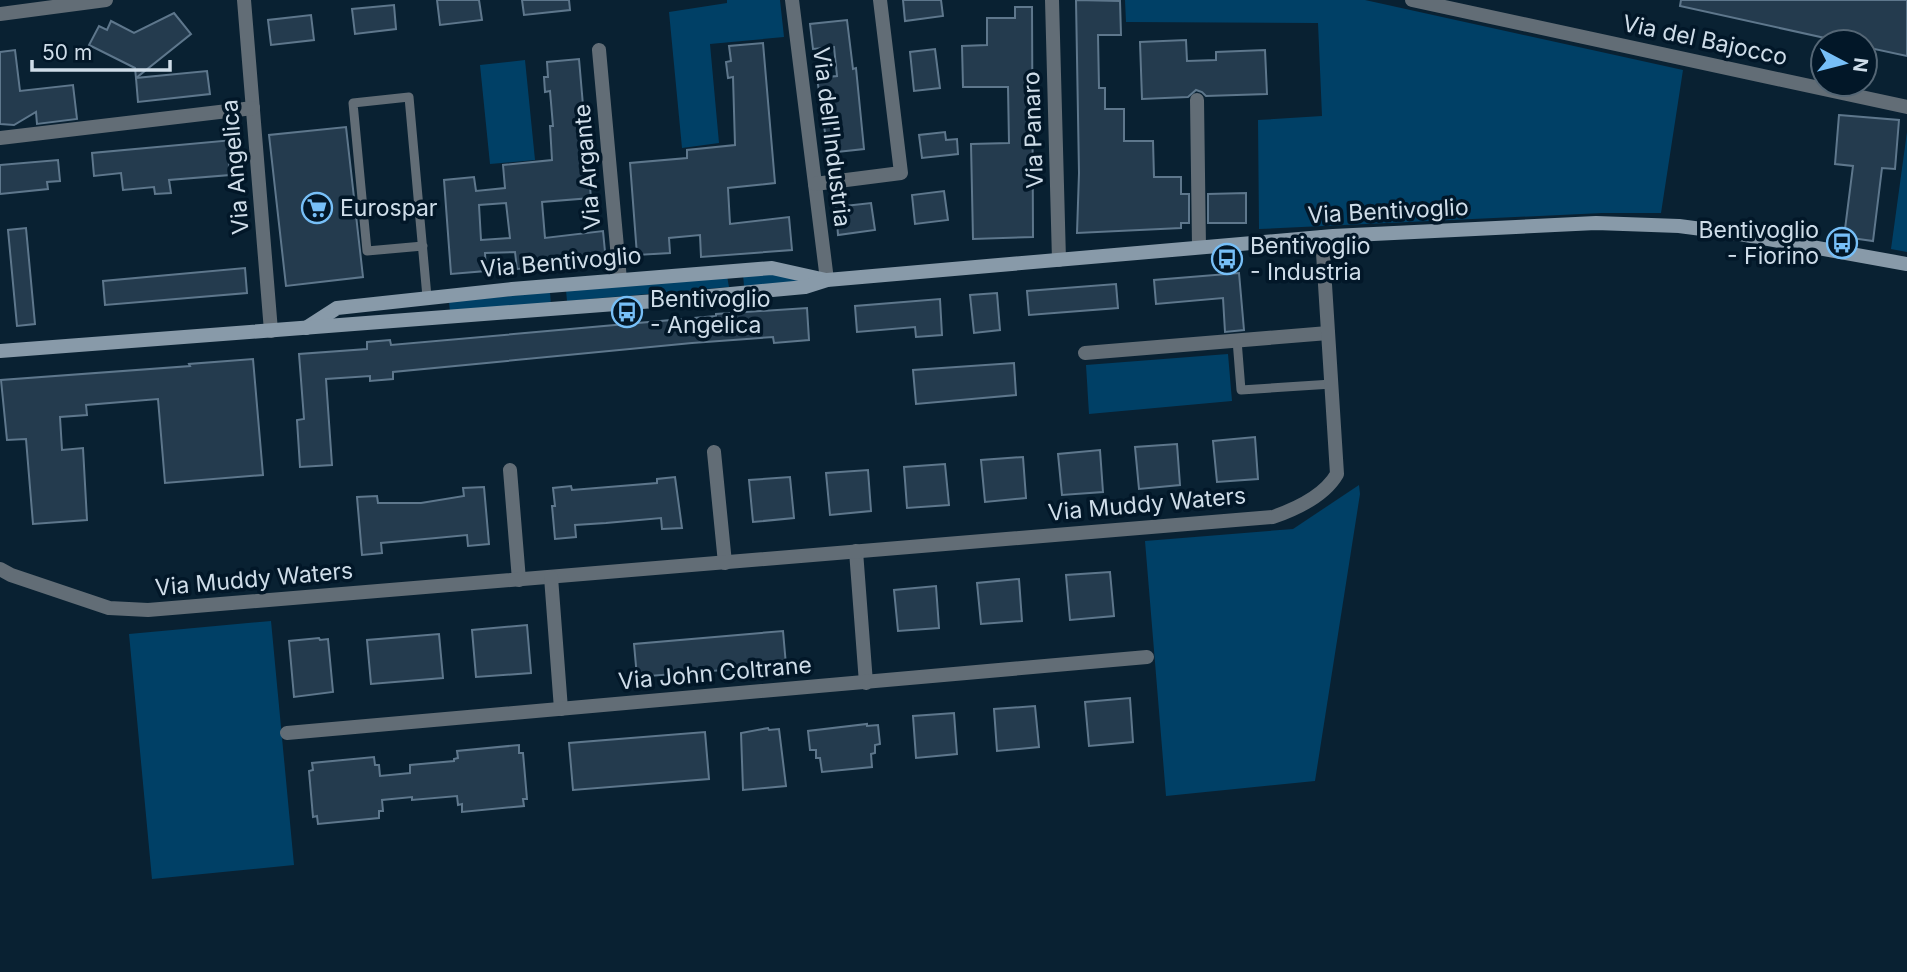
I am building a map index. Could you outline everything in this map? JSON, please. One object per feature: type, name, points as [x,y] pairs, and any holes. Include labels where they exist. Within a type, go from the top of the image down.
[{"type":"street","points":[[0,14],[106,0]]},
{"type":"street","name":"Via Angelica","points":[[244,0],[271,331]]},
{"type":"street","name":"Via dell'Industria","points":[[792,0],[827,280]]},
{"type":"street","points":[[815,184],[901,173],[880,0]]},
{"type":"street","name":"Via Panaro","points":[[1052,0],[1059,260]]},
{"type":"street","name":"Via del Bajocco","points":[[1412,0],[1907,107]]},
{"type":"street","name":"Via Argante","points":[[599,50],[621,280]]},
{"type":"street","points":[[1197,100],[1199,247]]},
{"type":"street","points":[[0,138],[253,108]]},
{"type":"street","name":"Via Bentivoglio","points":[[0,351],[446,318],[805,287],[827,280],[1322,237],[1596,223],[1679,226],[1740,234],[1907,264]]},
{"type":"street","name":"Via Muddy Waters","points":[[0,569],[10,575],[109,608],[136,611],[1259,518],[1281,514],[1322,491],[1338,474],[1322,237]]},
{"type":"street","name":"Via Bentivoglio","points":[[304,328],[337,308],[427,297],[772,268],[827,280]]},
{"type":"street","points":[[416,320],[427,297],[446,318]]},
{"type":"street","points":[[1085,353],[1328,333]]},
{"type":"street","points":[[714,452],[724,562]]},
{"type":"street","points":[[510,470],[519,580]]},
{"type":"street","points":[[856,551],[866,683]]},
{"type":"street","points":[[551,577],[561,709]]},
{"type":"street","name":"Via John Coltrane","points":[[287,733],[1147,657]]},
{"type":"lane","points":[[423,246],[367,251],[354,103],[410,97],[423,246],[427,297]]},
{"type":"lane","points":[[1237,340],[1241,390],[1332,384]]},
{"type":"shaded area","points":[[727,0],[780,0],[784,37],[710,44],[719,143],[682,148],[669,12],[727,3]]},
{"type":"shaded area","points":[[1125,0],[1365,0],[1683,70],[1661,213],[1602,213],[1259,229],[1258,120],[1322,116],[1318,23],[1126,22]]},
{"type":"shaded area","points":[[525,60],[535,160],[490,164],[480,65]]},
{"type":"shaded area","points":[[1907,132],[1907,252],[1891,249]]},
{"type":"shaded area","points":[[772,273],[808,282],[744,286],[743,274]]},
{"type":"shaded area","points":[[727,276],[729,287],[567,301],[566,290]]},
{"type":"shaded area","points":[[550,292],[551,305],[450,312],[449,302]]},
{"type":"shaded area","points":[[1228,354],[1232,401],[1089,414],[1086,365]]},
{"type":"shaded area","points":[[1359,485],[1360,494],[1315,781],[1166,796],[1145,541],[1293,529]]},
{"type":"shaded area","points":[[271,621],[294,865],[152,879],[129,634]]},
{"type":"building","points":[[437,0],[479,0],[482,20],[440,25]]},
{"type":"building","points":[[522,0],[569,0],[570,10],[524,15]]},
{"type":"building","points":[[903,0],[941,0],[943,16],[905,21]]},
{"type":"building","points":[[1076,0],[1120,1],[1121,35],[1098,35],[1099,88],[1105,88],[1105,109],[1124,109],[1124,141],[1153,141],[1154,177],[1181,177],[1181,194],[1189,194],[1189,223],[1181,223],[1181,228],[1077,233],[1079,173]]},
{"type":"building","points":[[1681,0],[1907,0],[1907,56],[1879,50],[1879,28],[1809,28],[1809,34],[1680,6]]},
{"type":"building","points":[[394,5],[396,29],[355,34],[352,9]]},
{"type":"building","points":[[1015,7],[1032,7],[1033,237],[973,239],[971,144],[1009,143],[1008,87],[963,87],[962,46],[987,45],[987,18],[1015,18]]},
{"type":"building","points":[[174,13],[191,34],[136,78],[135,68],[89,45],[99,26],[107,30],[111,21],[134,33]]},
{"type":"building","points":[[311,15],[314,40],[271,45],[268,20]]},
{"type":"building","points":[[847,20],[853,69],[856,68],[864,149],[828,153],[817,78],[837,76],[834,47],[813,49],[810,24]]},
{"type":"building","points":[[1186,40],[1187,61],[1216,60],[1216,52],[1265,50],[1267,94],[1206,96],[1196,90],[1188,97],[1142,99],[1140,42]]},
{"type":"building","points":[[763,43],[775,183],[728,188],[730,224],[789,217],[792,250],[701,257],[700,235],[669,238],[670,253],[637,255],[630,163],[687,158],[687,150],[735,145],[733,77],[728,78],[726,62],[731,61],[729,46]]},
{"type":"building","points":[[935,49],[940,88],[914,91],[910,52]]},
{"type":"building","points":[[15,50],[20,91],[73,85],[77,119],[37,124],[36,112],[14,125],[0,124],[0,52]]},
{"type":"building","points":[[579,59],[591,198],[542,202],[545,238],[603,231],[606,262],[517,269],[515,252],[485,253],[486,271],[451,274],[444,180],[474,177],[476,191],[505,188],[503,165],[552,160],[550,91],[545,92],[544,77],[548,77],[547,62]],"holes":[[[506,203],[510,238],[481,240],[479,205]]]},
{"type":"building","points":[[207,71],[210,94],[138,102],[136,78]]},
{"type":"building","points":[[1839,115],[1899,120],[1895,169],[1882,168],[1873,241],[1844,237],[1853,166],[1835,164]]},
{"type":"building","name":"Eurospar","points":[[346,127],[363,277],[286,286],[269,135]]},
{"type":"building","points":[[945,132],[946,140],[957,139],[958,154],[922,158],[919,135]]},
{"type":"building","points":[[233,140],[234,162],[229,163],[230,175],[169,180],[171,193],[155,194],[154,187],[123,190],[121,173],[94,176],[92,153]]},
{"type":"building","points":[[58,160],[60,181],[47,182],[48,189],[0,194],[0,165]]},
{"type":"building","points":[[944,191],[948,220],[915,224],[912,195]]},
{"type":"building","points":[[1246,193],[1246,223],[1208,223],[1208,194]]},
{"type":"building","points":[[871,203],[875,230],[838,235],[836,207]]},
{"type":"building","points":[[26,228],[35,324],[17,326],[8,230]]},
{"type":"building","points":[[245,268],[247,293],[105,305],[103,281]]},
{"type":"building","points":[[1239,273],[1244,330],[1225,332],[1223,298],[1156,304],[1154,280]]},
{"type":"building","points":[[1116,284],[1118,308],[1029,315],[1027,291]]},
{"type":"building","points":[[997,293],[1000,330],[974,333],[970,295]]},
{"type":"building","points":[[940,299],[942,335],[916,337],[915,327],[857,332],[855,306]]},
{"type":"building","points":[[807,308],[809,340],[774,343],[773,337],[692,343],[393,372],[393,379],[370,381],[370,376],[326,379],[332,465],[300,467],[297,420],[304,419],[299,354],[367,349],[367,342],[390,340],[391,345]]},
{"type":"building","points":[[253,359],[263,475],[165,483],[158,399],[86,405],[87,415],[60,417],[62,450],[83,448],[87,520],[33,524],[26,439],[7,440],[1,380]]},
{"type":"building","points":[[1014,363],[1016,395],[916,404],[913,370]]},
{"type":"building","points":[[1255,437],[1258,479],[1217,482],[1213,441]]},
{"type":"building","points":[[1177,444],[1180,485],[1139,489],[1135,447]]},
{"type":"building","points":[[1100,450],[1103,492],[1062,495],[1058,454]]},
{"type":"building","points":[[1023,457],[1026,498],[985,502],[981,460]]},
{"type":"building","points":[[945,464],[949,505],[907,508],[904,467]]},
{"type":"building","points":[[868,470],[871,511],[830,515],[826,473]]},
{"type":"building","points":[[675,477],[682,528],[662,529],[661,518],[575,525],[576,537],[555,539],[553,488],[571,486],[572,490],[657,483],[657,479]]},
{"type":"building","points":[[790,477],[794,518],[753,522],[749,480]]},
{"type":"building","points":[[484,487],[489,544],[468,546],[467,535],[381,543],[382,553],[362,555],[357,497],[377,496],[378,503],[421,503],[464,496],[463,488]]},
{"type":"building","points":[[1110,572],[1114,616],[1070,620],[1066,575]]},
{"type":"building","points":[[1019,579],[1022,621],[981,624],[977,583]]},
{"type":"building","points":[[936,586],[939,628],[898,631],[894,590]]},
{"type":"building","points":[[527,625],[531,673],[476,677],[472,630]]},
{"type":"building","points":[[783,631],[786,665],[637,677],[634,644]]},
{"type":"building","points":[[439,634],[443,678],[371,684],[367,640]]},
{"type":"building","points":[[328,639],[333,692],[294,697],[289,641]]},
{"type":"building","points":[[1130,698],[1133,742],[1089,746],[1085,702]]},
{"type":"building","points":[[1035,706],[1039,747],[997,751],[994,709]]},
{"type":"building","points":[[954,713],[957,754],[916,758],[913,716]]},
{"type":"building","points":[[878,725],[880,744],[875,745],[875,753],[871,754],[872,767],[822,772],[820,758],[816,758],[816,750],[810,750],[808,731]]},
{"type":"building","points":[[768,728],[779,729],[786,786],[743,790],[741,733]]},
{"type":"building","points":[[705,732],[709,779],[573,790],[569,743]]},
{"type":"building","points":[[519,745],[519,753],[523,753],[527,799],[523,799],[524,806],[462,812],[462,804],[458,805],[457,796],[412,800],[412,797],[382,800],[383,811],[379,811],[379,818],[318,824],[317,816],[313,817],[309,771],[313,770],[312,763],[374,757],[375,765],[379,765],[380,776],[410,773],[410,765],[454,761],[458,758],[457,751]]},
{"type":"place","name":"Eurospar","points":[[317,208]]},
{"type":"place","name":"Bentivoglio - Fiorino","points":[[1842,243]]},
{"type":"place","name":"Bentivoglio - Industria","points":[[1227,259]]},
{"type":"place","name":"Bentivoglio - Angelica","points":[[627,312]]}]
